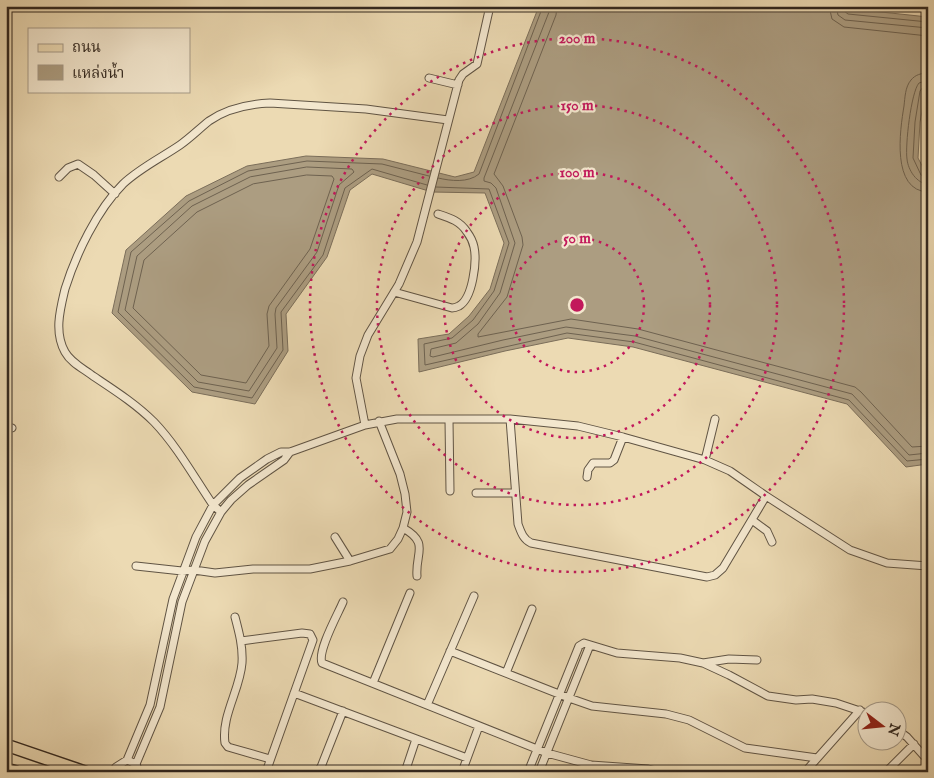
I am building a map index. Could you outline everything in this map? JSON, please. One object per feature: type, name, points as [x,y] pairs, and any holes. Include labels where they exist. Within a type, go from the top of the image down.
[{"type":"main road","points":[[6,745],[85,772]]},
{"type":"main road","points":[[6,769],[16,772]]},
{"type":"street","points":[[365,425],[356,378],[360,356],[368,335],[394,292],[417,242],[458,85],[463,74],[477,64],[490,6]]},
{"type":"street","points":[[429,78],[458,85]]},
{"type":"street","points":[[221,512],[213,505],[171,442],[154,422],[136,406],[74,362],[65,352],[60,338],[58,323],[63,298],[77,256],[102,211],[122,184],[137,172],[181,144],[211,120],[230,110],[270,103],[366,109],[448,120]]},
{"type":"street","points":[[59,177],[68,168],[78,164],[94,175],[115,194]]},
{"type":"street","points":[[394,292],[452,308],[460,306],[467,297],[476,260],[474,244],[467,231],[456,221],[438,214]]},
{"type":"street","points":[[112,772],[116,766],[126,760],[150,705],[173,599],[196,537],[213,505],[246,473],[281,452],[290,452],[379,421],[397,419],[510,419],[578,426],[623,437],[705,460],[730,471],[850,550],[887,563],[928,566]]},
{"type":"street","points":[[510,419],[518,524],[521,534],[531,543],[586,552],[707,577],[715,575],[724,568],[766,496]]},
{"type":"street","points":[[705,460],[716,419]]},
{"type":"street","points":[[449,420],[450,491]]},
{"type":"street","points":[[136,566],[215,573],[253,569],[310,569],[350,561],[390,549],[398,539],[403,528],[406,512],[405,494],[400,474],[379,421]]},
{"type":"street","points":[[587,477],[588,470],[593,463],[610,463],[614,460],[623,437]]},
{"type":"street","points":[[139,772],[136,764],[160,707],[182,602],[205,541],[221,512],[248,485],[284,460],[290,452]]},
{"type":"street","points":[[476,493],[515,493]]},
{"type":"street","points":[[752,520],[767,531],[772,542]]},
{"type":"street","points":[[403,528],[416,538],[420,547],[417,576]]},
{"type":"street","points":[[335,537],[350,561]]},
{"type":"street","points":[[373,683],[410,593]]},
{"type":"street","points":[[427,705],[474,596]]},
{"type":"street","points":[[343,602],[322,650],[320,659],[322,663],[547,753],[600,769],[648,769],[660,772]]},
{"type":"street","points":[[506,673],[532,609]]},
{"type":"street","points":[[235,617],[241,641],[242,663],[225,727],[224,743],[228,747],[270,758]]},
{"type":"street","points":[[241,641],[302,633],[310,634],[313,640],[266,772]]},
{"type":"street","points":[[539,772],[569,698],[587,644]]},
{"type":"street","points":[[528,772],[579,646],[587,644],[617,653],[680,658],[703,663],[729,674],[768,696],[796,700],[812,699],[836,703],[856,710]]},
{"type":"street","points":[[450,651],[592,706],[666,714],[689,720],[746,748],[817,758]]},
{"type":"street","points":[[703,663],[729,659],[757,660]]},
{"type":"street","points":[[294,693],[467,758]]},
{"type":"street","points":[[332,772],[319,770],[343,711]]},
{"type":"street","points":[[805,772],[856,719]]},
{"type":"street","points":[[462,772],[479,726]]},
{"type":"street","points":[[906,737],[924,756]]},
{"type":"street","points":[[404,772],[416,739]]},
{"type":"street","points":[[886,772],[914,744]]},
{"type":"street","points":[[126,760],[136,764]]},
{"type":"water","points":[[539,6],[825,6],[928,17],[928,78],[920,122],[918,158],[928,177],[928,464],[906,467],[847,404],[633,347],[568,338],[419,372],[418,339],[449,334],[469,316],[490,289],[504,243],[485,193],[432,192],[372,174],[350,190],[327,257],[286,314],[288,351],[255,404],[192,392],[112,313],[126,250],[186,196],[247,166],[306,156],[383,159],[455,177],[474,172]]}]
